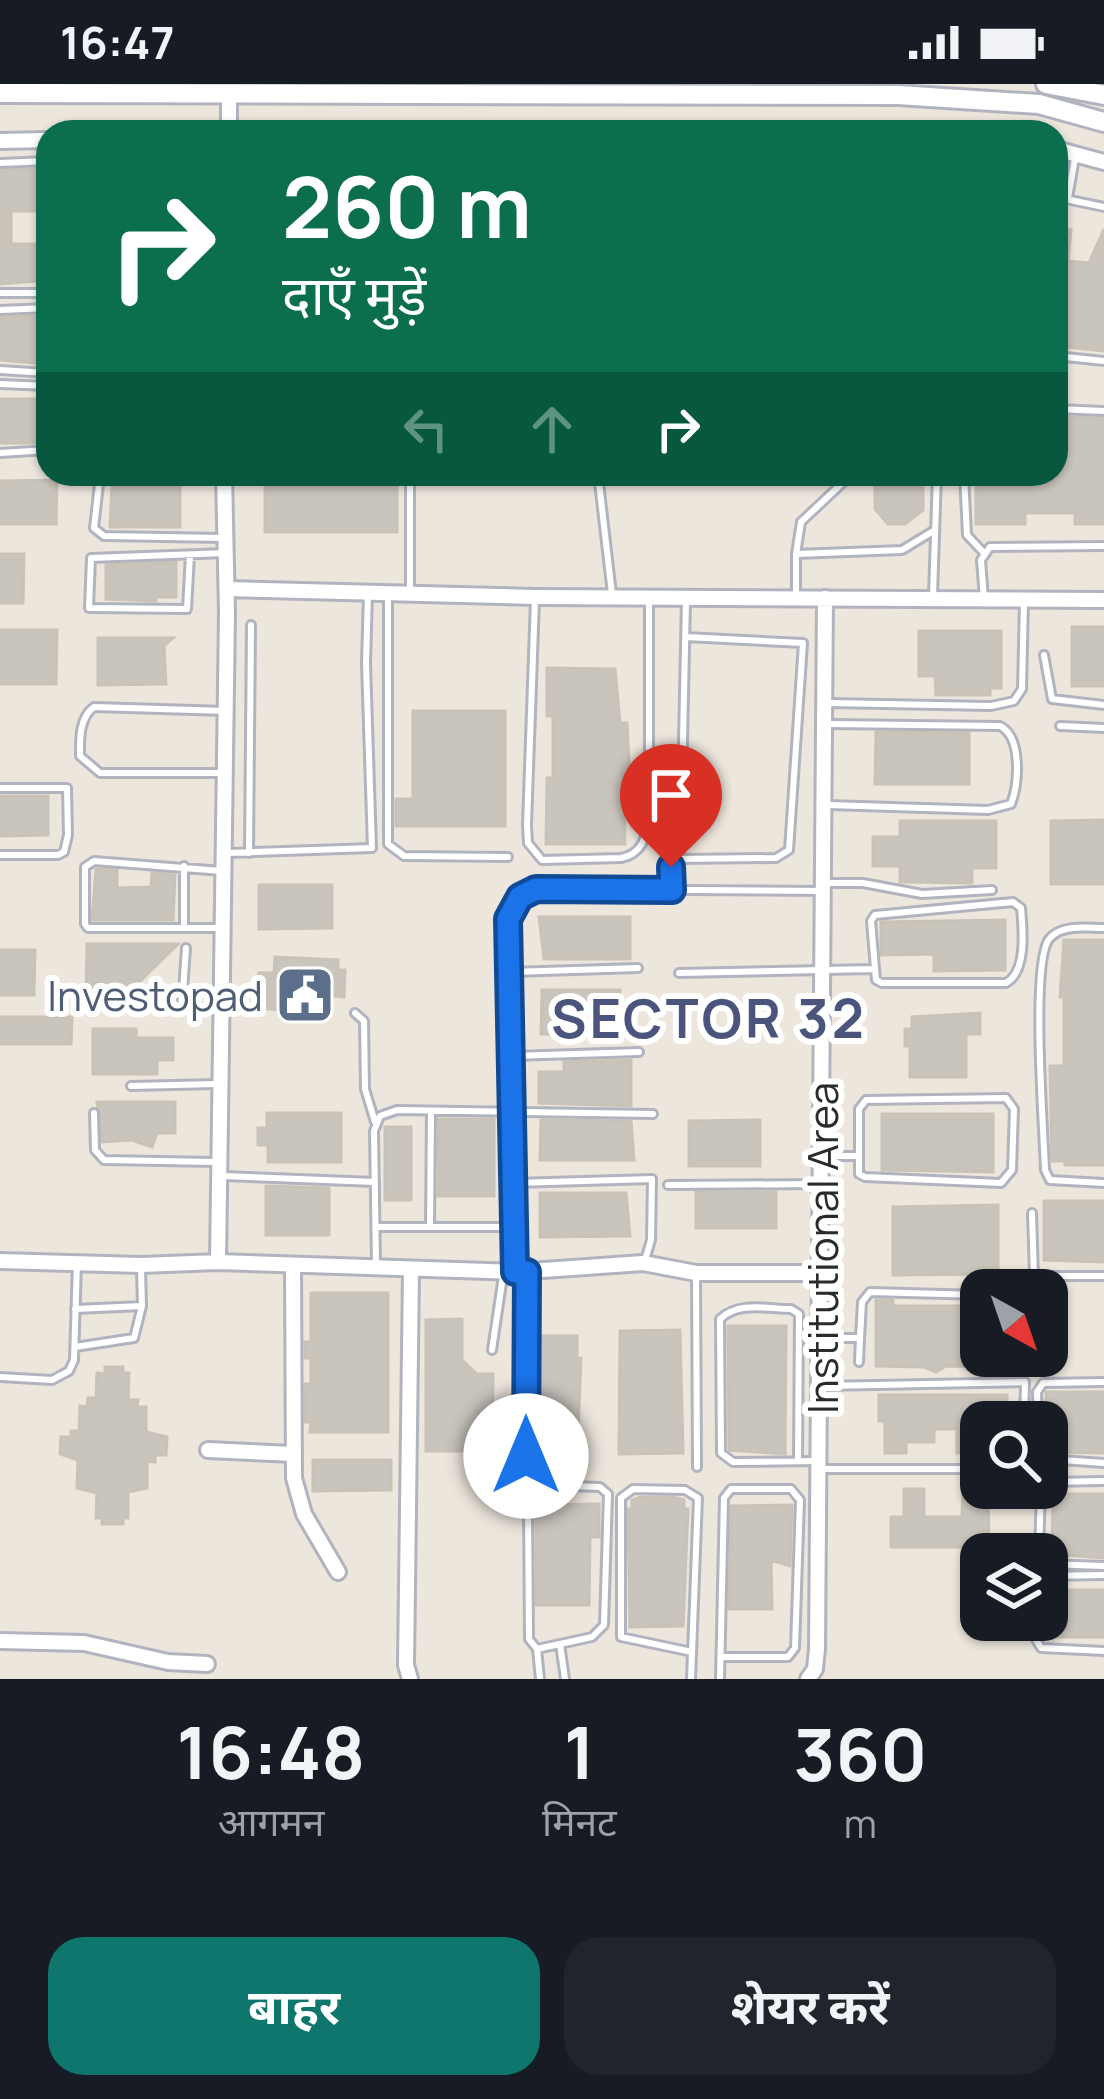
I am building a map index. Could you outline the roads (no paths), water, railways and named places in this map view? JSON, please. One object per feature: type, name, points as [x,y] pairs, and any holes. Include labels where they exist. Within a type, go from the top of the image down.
[{"type":"main road","points":[[1046,84],[1104,95]]},
{"type":"main road","points":[[0,94],[928,90],[1040,104],[1104,122]]},
{"type":"street","points":[[229,120],[230,94]]},
{"type":"street","points":[[0,141],[36,140]]},
{"type":"street","points":[[1068,152],[1104,162]]},
{"type":"street","points":[[218,1262],[224,486]]},
{"type":"street","points":[[227,589],[612,598],[1104,600]]},
{"type":"street","name":"Institutional Area","points":[[808,1679],[815,1669],[817,1649],[826,598]]},
{"type":"street","points":[[0,1261],[218,1262],[515,1272],[643,1263],[696,1273],[822,1273]]},
{"type":"street","points":[[292,1266],[297,1497],[338,1572]]},
{"type":"street","points":[[410,1679],[406,1665],[411,1271]]},
{"type":"street","points":[[208,1450],[294,1454]]},
{"type":"street","points":[[0,1641],[84,1643],[208,1671]]},
{"type":"lane","points":[[1076,154],[1068,198],[1104,207]]},
{"type":"lane","points":[[0,163],[36,162]]},
{"type":"lane","points":[[0,293],[36,293]]},
{"type":"lane","points":[[0,310],[36,308]]},
{"type":"lane","points":[[1068,357],[1104,361]]},
{"type":"lane","points":[[0,370],[36,372]]},
{"type":"lane","points":[[0,384],[36,386]]},
{"type":"lane","points":[[1068,409],[1104,410]]},
{"type":"lane","points":[[0,453],[36,451]]},
{"type":"lane","points":[[99,486],[94,528],[104,536],[227,546]]},
{"type":"lane","points":[[410,486],[410,594]]},
{"type":"lane","points":[[599,486],[612,598]]},
{"type":"lane","points":[[796,598],[801,522],[839,486]]},
{"type":"lane","points":[[933,600],[937,486]]},
{"type":"lane","points":[[965,486],[967,536],[983,552],[984,601]]},
{"type":"lane","points":[[796,554],[902,550],[935,530]]},
{"type":"lane","points":[[983,552],[996,545],[1104,546]]},
{"type":"lane","points":[[190,555],[187,609],[89,608],[91,558],[190,555],[227,546]]},
{"type":"lane","points":[[224,853],[372,848],[368,593]]},
{"type":"lane","points":[[388,594],[388,844],[404,856],[508,856]]},
{"type":"lane","points":[[535,597],[528,843],[542,860],[632,856],[647,832],[650,598]]},
{"type":"lane","points":[[681,837],[686,598]]},
{"type":"lane","points":[[826,703],[991,706],[1014,701],[1022,689],[1024,601]]},
{"type":"lane","points":[[249,853],[251,626]]},
{"type":"lane","points":[[672,890],[671,867],[676,859],[776,859],[789,850],[803,643],[686,637]]},
{"type":"lane","points":[[1044,655],[1052,699],[1104,705]]},
{"type":"lane","points":[[225,773],[100,773],[80,756],[80,741],[87,713],[94,707],[226,711]]},
{"type":"lane","points":[[824,805],[988,809],[1011,804],[1015,795],[1014,740],[1000,726],[826,724]]},
{"type":"lane","points":[[1060,727],[1104,728]]},
{"type":"lane","points":[[225,742],[250,743]]},
{"type":"lane","points":[[0,788],[67,788],[68,835],[64,852],[58,856],[0,855]]},
{"type":"lane","points":[[223,928],[88,928],[84,872],[87,862],[94,861],[224,871]]},
{"type":"lane","points":[[184,866],[184,926]]},
{"type":"lane","points":[[526,1456],[515,1272],[508,919],[520,897],[536,889],[863,883],[922,894],[992,890]]},
{"type":"lane","points":[[1013,902],[1021,908],[1019,972],[1006,983],[882,983],[876,980],[874,969],[871,921],[881,912],[1013,902]]},
{"type":"lane","points":[[1104,928],[1065,929],[1049,938],[1042,953],[1040,1048],[1045,1170],[1050,1180],[1060,1183],[1104,1183]]},
{"type":"lane","points":[[186,948],[182,1005],[221,1012]]},
{"type":"lane","points":[[512,972],[638,968]]},
{"type":"lane","points":[[679,973],[874,969]]},
{"type":"lane","points":[[355,1013],[364,1022],[365,1088],[375,1122],[376,1268]]},
{"type":"lane","points":[[512,1056],[639,1052]]},
{"type":"lane","points":[[131,1086],[217,1084]]},
{"type":"lane","points":[[1006,1098],[1014,1109],[1012,1170],[1001,1183],[865,1178],[858,1169],[858,1156],[859,1108],[866,1100],[1006,1098]]},
{"type":"lane","points":[[430,1227],[431,1111]]},
{"type":"lane","points":[[375,1122],[389,1112],[653,1114]]},
{"type":"lane","points":[[94,1113],[95,1150],[104,1160],[375,1182]]},
{"type":"lane","points":[[822,1156],[858,1156]]},
{"type":"lane","points":[[514,1183],[652,1179],[651,1246],[643,1263]]},
{"type":"lane","points":[[668,1185],[822,1184]]},
{"type":"lane","points":[[1032,1213],[1034,1276],[1104,1276]]},
{"type":"lane","points":[[376,1227],[514,1227]]},
{"type":"lane","points":[[0,1377],[62,1378],[74,1360],[76,1261]]},
{"type":"lane","points":[[74,1347],[134,1338],[142,1306],[141,1265]]},
{"type":"lane","points":[[492,1350],[515,1272]]},
{"type":"lane","points":[[696,1273],[697,1467]]},
{"type":"lane","points":[[859,1363],[862,1302],[870,1292],[960,1294]]},
{"type":"lane","points":[[75,1309],[142,1306]]},
{"type":"lane","points":[[798,1461],[799,1314],[737,1308],[720,1319],[721,1454],[734,1462],[960,1468]]},
{"type":"lane","points":[[799,1331],[860,1338]]},
{"type":"lane","points":[[820,1386],[1025,1382],[1025,1401]]},
{"type":"lane","points":[[1037,1401],[1043,1383],[1104,1382]]},
{"type":"lane","points":[[1068,1460],[1104,1463]]},
{"type":"lane","points":[[1068,1483],[1104,1481]]},
{"type":"lane","points":[[537,1649],[592,1637],[604,1625],[608,1494],[600,1487],[544,1485],[528,1502],[529,1639],[537,1649],[540,1679]]},
{"type":"lane","points":[[691,1679],[698,1498],[685,1490],[633,1489],[621,1498],[621,1637],[692,1652]]},
{"type":"lane","points":[[720,1679],[724,1498],[731,1489],[791,1489],[800,1499],[795,1648],[788,1657],[721,1657]]},
{"type":"lane","points":[[1068,1565],[1104,1566]]},
{"type":"lane","points":[[1068,1576],[1104,1575]]},
{"type":"lane","points":[[1037,1641],[1041,1648],[1104,1652]]},
{"type":"lane","points":[[560,1644],[565,1679]]},
{"type":"place","name":"Investopad","points":[[305,995]]},
{"type":"district","name":"SECTOR 32","points":[[709,1017]]}]
